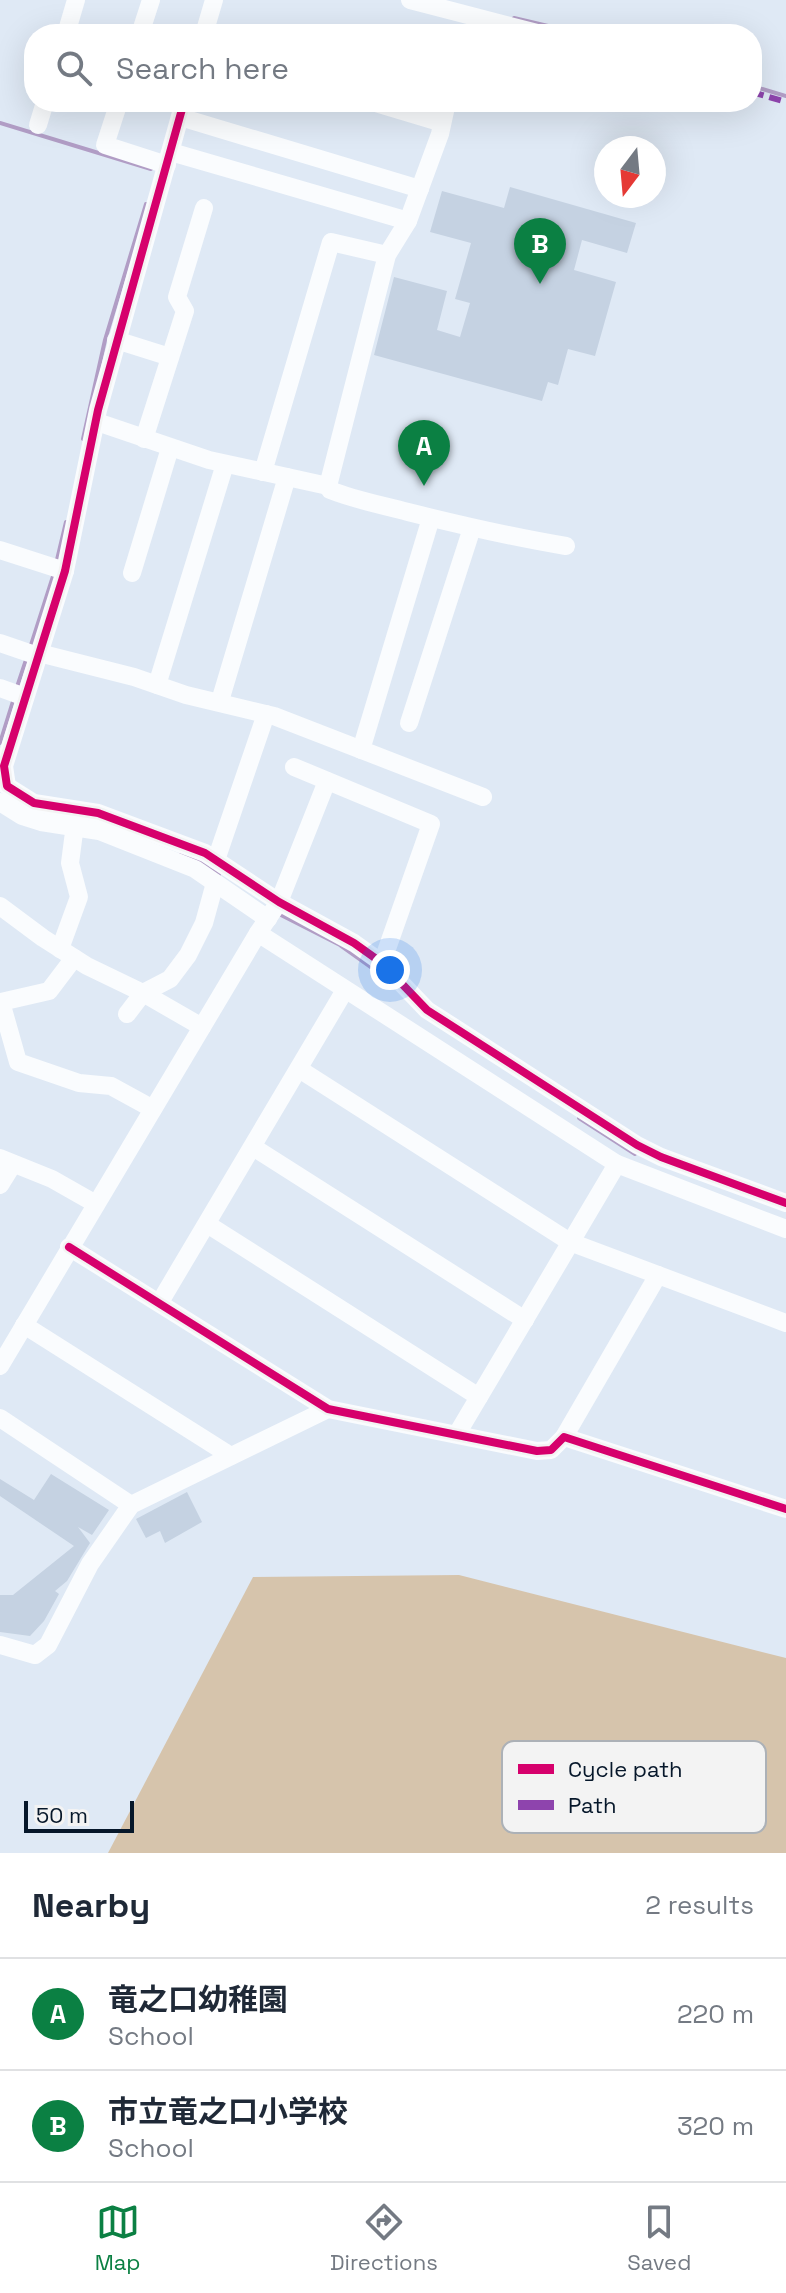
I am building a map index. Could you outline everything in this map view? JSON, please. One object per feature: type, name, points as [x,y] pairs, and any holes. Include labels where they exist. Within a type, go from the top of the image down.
[{"type":"street","points":[[69,24],[76,0]]},
{"type":"street","points":[[143,24],[151,0]]},
{"type":"street","points":[[207,24],[214,0]]},
{"type":"street","points":[[410,0],[464,24]]},
{"type":"street","points":[[38,125],[42,112]]},
{"type":"street","points":[[116,112],[105,145],[169,158],[408,221]]},
{"type":"street","points":[[181,112],[116,340],[58,569],[33,654],[13,693],[2,792],[76,818],[99,831],[195,869],[345,990],[617,1164],[786,1229]]},
{"type":"street","points":[[191,112],[420,189]]},
{"type":"street","points":[[405,112],[442,123]]},
{"type":"street","points":[[328,486],[387,255],[408,221],[445,112]]},
{"type":"street","points":[[144,439],[185,311],[177,297],[204,208]]},
{"type":"street","points":[[263,472],[331,242],[387,255]]},
{"type":"street","points":[[116,340],[170,357]]},
{"type":"street","points":[[97,422],[225,464],[328,486],[344,496],[472,528],[566,546]]},
{"type":"street","points":[[132,573],[170,448]]},
{"type":"street","points":[[157,685],[225,464]]},
{"type":"street","points":[[220,701],[287,477]]},
{"type":"street","points":[[361,750],[431,518]]},
{"type":"street","points":[[409,723],[472,528]]},
{"type":"street","points":[[0,550],[58,569]]},
{"type":"street","points":[[0,643],[266,714],[483,797]]},
{"type":"street","points":[[216,860],[266,714]]},
{"type":"street","points":[[294,767],[431,824],[382,963]]},
{"type":"street","points":[[0,1366],[279,902],[327,781]]},
{"type":"street","points":[[76,818],[112,818],[205,853],[279,902],[354,943],[382,963],[427,1010],[637,1145],[661,1157],[786,1203]]},
{"type":"street","points":[[76,818],[70,863],[79,897],[67,954],[49,991],[1,1002],[18,1062],[79,1083],[111,1086],[153,1109]]},
{"type":"street","points":[[127,1014],[143,993],[170,979],[188,955],[204,923],[215,883]]},
{"type":"street","points":[[0,906],[67,954],[202,1027]]},
{"type":"street","points":[[160,1302],[345,990]]},
{"type":"street","points":[[299,1069],[570,1242],[786,1323]]},
{"type":"street","points":[[253,1147],[525,1320]]},
{"type":"street","points":[[0,1185],[7,1161],[52,1179],[96,1204]]},
{"type":"street","points":[[457,1434],[617,1164]]},
{"type":"street","points":[[207,1224],[479,1397]]},
{"type":"street","points":[[69,1247],[328,1409],[537,1451],[551,1450],[564,1437],[658,1275]]},
{"type":"street","points":[[24,1325],[231,1456]]},
{"type":"street","points":[[0,1645],[35,1655],[48,1645],[90,1564],[131,1505],[328,1409]]},
{"type":"street","points":[[0,1418],[131,1505]]},
{"type":"street","points":[[564,1437],[786,1509]]},
{"type":"shaded area","points":[[459,1575],[786,1658],[786,1853],[108,1853],[253,1577]]},
{"type":"building","points":[[510,187],[636,223],[627,253],[582,240],[574,270],[616,282],[595,356],[568,349],[558,385],[548,382],[542,401],[374,355],[394,277],[447,291],[437,330],[460,337],[470,303],[455,299],[471,243],[430,232],[442,191],[504,208]]},
{"type":"building","points":[[51,1474],[109,1510],[92,1535],[78,1527],[90,1543],[67,1581],[55,1591],[59,1594],[44,1621],[30,1636],[0,1632],[0,1595],[13,1595],[74,1546],[0,1496],[0,1479],[34,1500]]},
{"type":"building","points":[[187,1492],[202,1522],[165,1543],[160,1531],[146,1538],[136,1519]]},
{"type":"waterway","points":[[514,18],[540,24]]},
{"type":"waterway","points":[[762,89],[786,96]]},
{"type":"waterway","points":[[0,123],[151,169]]},
{"type":"waterway","points":[[83,439],[105,340],[146,204]]},
{"type":"waterway","points":[[56,564],[66,522]]},
{"type":"waterway","points":[[30,648],[54,573]]},
{"type":"waterway","points":[[16,690],[27,657]]},
{"type":"waterway","points":[[0,743],[14,698]]},
{"type":"waterway","points":[[181,854],[200,861],[219,875]]},
{"type":"waterway","points":[[279,914],[340,945],[382,975]]},
{"type":"waterway","points":[[579,1118],[635,1154]]},
{"type":"marked path","points":[[762,95],[786,102]]},
{"type":"cycle path","points":[[181,112],[98,410],[65,571],[4,766],[7,786],[34,803],[98,813],[205,853],[279,902],[354,943],[382,963],[427,1010],[637,1145],[661,1157],[786,1203]]},
{"type":"cycle path","points":[[69,1247],[328,1409],[537,1451],[551,1450],[564,1437],[786,1509]]},
{"type":"place","name":"市立竜之口小学校","points":[[540,284]]},
{"type":"place","name":"竜之口幼稚園","points":[[424,486]]}]
